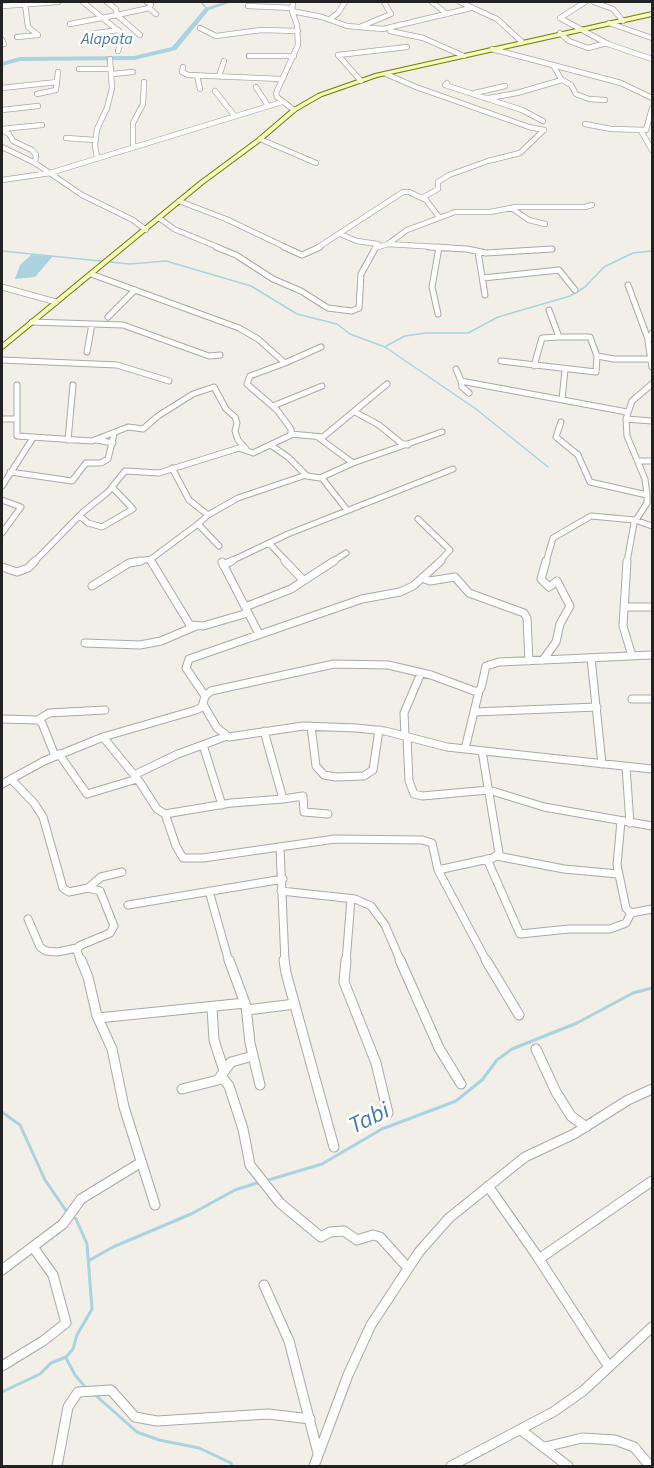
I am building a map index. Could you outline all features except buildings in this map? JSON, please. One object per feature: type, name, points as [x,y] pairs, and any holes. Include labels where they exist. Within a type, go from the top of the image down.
[{"type":"main road","points":[[2,347],[179,201],[294,110],[320,95],[386,74],[652,14]]},
{"type":"street","points":[[2,6],[58,2]]},
{"type":"street","points":[[83,2],[123,36],[118,51]]},
{"type":"street","points":[[107,2],[116,9],[117,15],[140,35]]},
{"type":"street","points":[[147,2],[151,5],[149,8]]},
{"type":"street","points":[[293,2],[292,9],[298,31],[298,45],[276,93],[282,102],[294,110]]},
{"type":"street","points":[[330,19],[338,13],[345,2]]},
{"type":"street","points":[[359,27],[391,14],[384,2]]},
{"type":"street","points":[[432,2],[447,14]]},
{"type":"street","points":[[460,2],[497,19],[522,42]]},
{"type":"street","points":[[585,2],[560,17],[607,44],[652,59]]},
{"type":"street","points":[[594,2],[613,9],[622,21]]},
{"type":"street","points":[[16,37],[38,35],[28,27],[25,4]]},
{"type":"street","points":[[248,6],[292,9],[330,19],[338,24],[383,29],[423,38],[464,56]]},
{"type":"street","points":[[70,24],[149,8]]},
{"type":"street","points":[[149,8],[156,14]]},
{"type":"street","points":[[383,29],[471,8]]},
{"type":"street","points":[[609,24],[652,38]]},
{"type":"street","points":[[200,28],[216,36],[261,30],[298,31]]},
{"type":"street","points":[[90,34],[118,30]]},
{"type":"street","points":[[560,33],[569,41],[588,48],[607,44]]},
{"type":"street","points":[[361,81],[338,55],[407,47]]},
{"type":"street","points":[[492,49],[621,83],[652,98]]},
{"type":"street","points":[[249,56],[294,56]]},
{"type":"street","points":[[97,157],[95,140],[100,119],[107,108],[110,59]]},
{"type":"street","points":[[219,76],[224,61]]},
{"type":"street","points":[[553,65],[562,80],[571,86],[576,94],[589,99],[605,100]]},
{"type":"street","points":[[183,67],[181,70],[184,74],[281,79]]},
{"type":"street","points":[[79,69],[132,72]]},
{"type":"street","points":[[37,94],[56,90],[58,72]]},
{"type":"street","points":[[386,74],[416,87],[529,127],[544,130],[520,153],[488,161],[449,175],[438,182],[439,188],[422,198]]},
{"type":"street","points":[[196,75],[200,89]]},
{"type":"street","points":[[486,98],[517,93],[562,80]]},
{"type":"street","points":[[2,88],[57,82]]},
{"type":"street","points":[[133,145],[134,117],[143,104],[144,82]]},
{"type":"street","points":[[447,83],[446,85],[455,89],[534,115],[543,121]]},
{"type":"street","points":[[472,93],[505,86]]},
{"type":"street","points":[[256,87],[268,105]]},
{"type":"street","points":[[214,92],[234,115]]},
{"type":"street","points":[[2,180],[50,173],[133,145],[282,102]]},
{"type":"street","points":[[2,110],[38,106]]},
{"type":"street","points":[[585,124],[611,129],[646,130],[652,108]]},
{"type":"street","points":[[2,130],[42,125]]},
{"type":"street","points":[[2,130],[9,134],[13,141],[32,150],[36,155],[35,163]]},
{"type":"street","points":[[641,131],[652,150]]},
{"type":"street","points":[[66,138],[95,140]]},
{"type":"street","points":[[260,139],[316,163]]},
{"type":"street","points":[[2,149],[35,163],[82,195],[133,220],[146,230]]},
{"type":"street","points":[[179,201],[226,219],[302,255],[313,251],[403,192],[422,198],[439,217]]},
{"type":"street","points":[[388,244],[399,234],[455,212],[592,205]]},
{"type":"street","points":[[511,208],[527,219],[545,224]]},
{"type":"street","points":[[159,218],[174,229],[236,255],[273,279],[301,291],[328,308],[342,311],[356,311],[359,308],[361,274],[378,244]]},
{"type":"street","points":[[340,234],[357,241],[378,244],[439,247],[478,252],[552,249]]},
{"type":"street","points":[[438,314],[432,287],[439,247]]},
{"type":"street","points":[[478,252],[485,295]]},
{"type":"street","points":[[483,278],[559,270],[576,290]]},
{"type":"street","points":[[91,274],[239,328],[258,339],[285,363]]},
{"type":"street","points":[[628,285],[643,329],[650,336],[652,367]]},
{"type":"street","points":[[3,288],[56,302]]},
{"type":"street","points":[[108,317],[135,290]]},
{"type":"street","points":[[549,310],[559,337]]},
{"type":"street","points":[[32,322],[123,325],[209,356],[220,355]]},
{"type":"street","points":[[87,351],[92,324]]},
{"type":"street","points":[[501,361],[534,366],[565,370],[596,372],[597,356],[590,337],[542,338],[534,366]]},
{"type":"street","points":[[291,434],[291,429],[273,406],[247,384],[247,379],[321,347]]},
{"type":"street","points":[[597,356],[614,359],[652,359]]},
{"type":"street","points":[[2,360],[117,365],[169,381]]},
{"type":"street","points":[[456,369],[462,387],[469,393]]},
{"type":"street","points":[[562,399],[565,370]]},
{"type":"street","points":[[461,381],[532,396],[562,399],[652,421]]},
{"type":"street","points":[[320,438],[387,384]]},
{"type":"street","points":[[632,656],[623,626],[627,557],[635,520],[650,503],[646,495],[645,479],[627,436],[627,415],[632,401],[652,384]]},
{"type":"street","points":[[17,386],[17,436],[113,443]]},
{"type":"street","points":[[68,440],[73,386]]},
{"type":"street","points":[[273,406],[322,386]]},
{"type":"street","points":[[96,440],[128,427],[145,428],[158,416],[193,394],[214,387],[226,410],[235,417],[237,423],[235,431],[238,440],[248,453],[272,446],[291,434],[320,438],[353,463]]},
{"type":"street","points":[[355,412],[379,425],[400,443],[409,445]]},
{"type":"street","points":[[2,419],[16,419]]},
{"type":"street","points":[[561,422],[556,436],[578,455],[590,482],[646,495]]},
{"type":"street","points":[[92,586],[129,562],[151,559],[208,515],[238,498],[306,475],[322,478],[353,463],[442,432]]},
{"type":"street","points":[[10,472],[72,482],[86,463],[101,463],[108,459],[114,434]]},
{"type":"street","points":[[2,486],[33,438]]},
{"type":"street","points":[[272,446],[288,457],[306,475]]},
{"type":"street","points":[[2,574],[4,568],[21,572],[28,568],[80,516],[108,492],[125,471],[159,473],[232,449],[246,449]]},
{"type":"street","points":[[638,461],[652,461]]},
{"type":"street","points":[[172,468],[189,500],[208,515]]},
{"type":"street","points":[[260,634],[222,564],[347,510],[453,469]]},
{"type":"street","points":[[322,478],[347,510]]},
{"type":"street","points":[[80,516],[88,523],[102,526],[133,509],[112,487]]},
{"type":"street","points":[[2,500],[21,507],[2,533]]},
{"type":"street","points":[[543,660],[556,642],[560,624],[570,606],[557,581],[549,587],[541,579],[553,538],[591,516],[635,520],[652,526]]},
{"type":"street","points":[[418,519],[450,550],[422,578],[400,592],[362,599],[189,659],[186,668],[217,728],[227,736],[235,738],[264,731],[311,726],[378,730],[433,745],[652,769]]},
{"type":"street","points":[[198,524],[219,546]]},
{"type":"street","points":[[269,543],[303,580]]},
{"type":"street","points":[[85,643],[140,645],[161,641],[196,626],[246,610],[277,595],[346,553]]},
{"type":"street","points":[[151,559],[184,620],[196,626]]},
{"type":"street","points":[[422,578],[430,581],[455,577],[469,593],[525,614],[529,661]]},
{"type":"street","points":[[625,607],[652,607]]},
{"type":"street","points":[[465,749],[484,670],[490,663],[652,655]]},
{"type":"street","points":[[591,658],[602,764]]},
{"type":"street","points":[[2,784],[57,755],[103,737],[195,710],[211,691],[334,664],[388,665],[422,672],[474,692],[479,691]]},
{"type":"street","points":[[422,672],[404,713],[409,781],[414,794],[422,796],[489,790],[544,807],[652,826]]},
{"type":"street","points":[[632,699],[652,699]]},
{"type":"street","points":[[474,712],[597,707]]},
{"type":"street","points":[[2,719],[38,720],[49,713],[105,710]]},
{"type":"street","points":[[38,720],[42,723],[57,755],[87,794],[135,777],[162,761],[227,736]]},
{"type":"street","points":[[311,726],[316,766],[324,775],[336,777],[364,776],[373,770],[378,730]]},
{"type":"street","points":[[264,731],[284,799]]},
{"type":"street","points":[[103,737],[157,809],[165,814],[176,846],[183,858],[203,858],[335,839],[422,840],[432,843],[438,870],[478,947],[519,1015]]},
{"type":"street","points":[[203,745],[222,805]]},
{"type":"street","points":[[482,751],[498,841],[497,856]]},
{"type":"street","points":[[626,767],[630,823]]},
{"type":"street","points":[[11,779],[43,816],[63,888],[69,892],[88,888],[100,891],[114,926],[110,933],[77,948],[57,952],[46,951],[40,947],[28,919]]},
{"type":"street","points":[[165,814],[303,796],[304,812],[328,814]]},
{"type":"street","points":[[621,821],[618,874],[626,908],[631,913]]},
{"type":"street","points":[[280,848],[283,879],[281,891],[283,958],[334,1147]]},
{"type":"street","points":[[438,870],[497,856],[564,869],[618,874]]},
{"type":"street","points":[[487,859],[520,934],[569,929],[610,929],[626,923],[631,913]]},
{"type":"street","points":[[88,888],[101,877],[122,872]]},
{"type":"street","points":[[128,905],[283,879]]},
{"type":"street","points":[[209,891],[222,942],[246,1006],[253,1056],[260,1085]]},
{"type":"street","points":[[281,891],[351,898],[371,906],[386,925],[439,1048],[461,1084]]},
{"type":"street","points":[[351,898],[344,982],[376,1063],[388,1113]]},
{"type":"street","points":[[631,913],[652,909]]},
{"type":"street","points":[[77,948],[88,977],[98,1018],[112,1049],[124,1107],[155,1205]]},
{"type":"street","points":[[98,1018],[212,1008],[294,1004]]},
{"type":"street","points":[[212,1008],[214,1040],[223,1074],[243,1129],[250,1165],[280,1203],[321,1237],[330,1232],[344,1231],[357,1240],[373,1235],[380,1237],[408,1268]]},
{"type":"street","points":[[536,1049],[556,1092],[571,1116],[586,1126]]},
{"type":"street","points":[[182,1089],[214,1082],[231,1062],[253,1056]]},
{"type":"street","points":[[315,1467],[318,1452],[367,1333],[408,1268],[449,1218],[525,1156],[586,1126],[628,1100],[652,1089]]},
{"type":"street","points":[[2,1270],[63,1224],[81,1199],[140,1163]]},
{"type":"street","points":[[539,1259],[652,1181]]},
{"type":"street","points":[[488,1186],[539,1259],[609,1367]]},
{"type":"street","points":[[2,1366],[43,1341],[66,1323],[53,1275],[33,1247]]},
{"type":"street","points":[[264,1285],[289,1341],[318,1452]]},
{"type":"street","points":[[451,1467],[553,1412],[583,1391],[652,1327]]},
{"type":"street","points":[[57,1467],[68,1407],[78,1392],[111,1390],[135,1417],[157,1421],[268,1414],[310,1419]]},
{"type":"street","points":[[521,1430],[545,1446],[568,1467]]},
{"type":"street","points":[[545,1446],[582,1438],[615,1440],[634,1447],[648,1461],[650,1467]]},
{"type":"water","points":[[31,255],[53,256],[35,277],[15,279],[20,265]]},
{"type":"waterway","points":[[201,2],[207,9]]},
{"type":"waterway","name":"Alapata","points":[[2,64],[20,59],[134,58],[174,49],[207,9],[229,2]]},
{"type":"waterway","points":[[2,251],[130,264],[166,261],[251,286],[297,314],[337,324],[350,334],[385,347],[476,409],[548,467]]},
{"type":"waterway","points":[[386,346],[405,336],[426,333],[468,333],[498,317],[570,296],[585,287],[604,267],[633,253],[652,251]]},
{"type":"waterway","name":"Tabi","points":[[265,1181],[322,1164],[382,1129],[456,1101],[482,1080],[497,1060],[512,1049],[577,1023],[633,993],[652,988]]},
{"type":"waterway","points":[[2,1112],[20,1125],[45,1180],[67,1212]]},
{"type":"waterway","name":"Tabi","points":[[90,1260],[113,1247],[191,1214],[235,1190],[260,1182]]},
{"type":"waterway","name":"Tabi","points":[[2,1392],[40,1374],[51,1363],[66,1357],[73,1349],[77,1335],[92,1309],[87,1244],[76,1219],[71,1216]]},
{"type":"waterway","points":[[66,1358],[75,1375],[86,1388]]},
{"type":"waterway","points":[[93,1393],[137,1432],[159,1440],[199,1448],[231,1463],[232,1466]]}]
